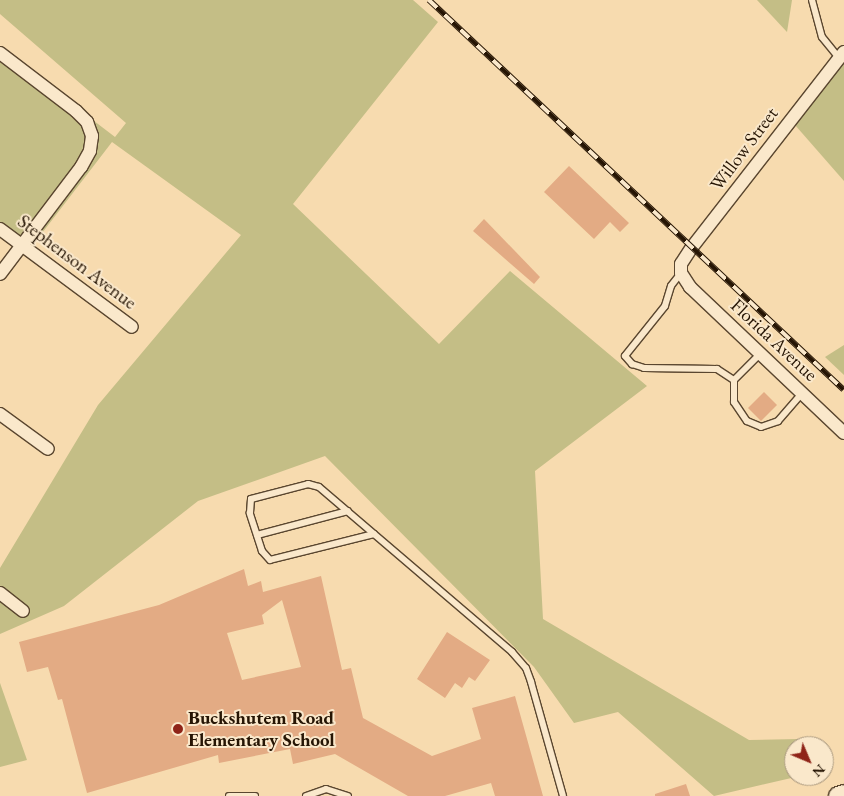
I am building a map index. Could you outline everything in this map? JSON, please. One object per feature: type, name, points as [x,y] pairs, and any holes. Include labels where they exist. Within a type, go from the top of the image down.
[{"type":"main road","points":[[838,796],[844,794]]},
{"type":"street","points":[[0,52],[76,111],[91,133],[90,151],[81,167],[0,274]]},
{"type":"street","name":"Willow Street","points":[[681,273],[681,264],[692,247],[842,55]]},
{"type":"street","name":"Stephenson Avenue","points":[[0,229],[132,326]]},
{"type":"street","name":"Florida Avenue","points":[[681,273],[690,287],[844,432]]},
{"type":"street","points":[[0,414],[48,449]]},
{"type":"street","points":[[0,593],[23,611]]},
{"type":"lane","points":[[812,0],[822,37],[842,55]]},
{"type":"lane","points":[[681,273],[671,286],[664,306],[625,356],[632,364],[644,368],[716,369],[734,380]]},
{"type":"lane","points":[[760,353],[734,380],[734,402],[748,421],[760,427],[778,421],[802,393]]},
{"type":"lane","points":[[374,534],[270,560],[262,551],[250,513],[251,499],[308,484],[319,487],[348,511],[512,652],[526,668],[563,796]]},
{"type":"lane","points":[[257,535],[348,511]]},
{"type":"lane","points":[[306,796],[326,788],[348,796]]},
{"type":"lane","points":[[229,796],[256,796]]},
{"type":"shaded area","points":[[0,0],[413,0],[438,22],[293,204],[439,344],[510,271],[647,386],[535,471],[543,619],[749,740],[784,739],[784,780],[714,796],[618,712],[574,723],[534,667],[325,456],[198,501],[64,606],[0,634],[0,568],[98,405],[241,235],[112,142],[29,250],[0,228],[0,49],[115,137],[126,123],[0,14]]},
{"type":"shaded area","points":[[757,0],[792,0],[787,32]]},
{"type":"shaded area","points":[[844,62],[844,181],[795,125]]},
{"type":"shaded area","points":[[844,345],[844,375],[825,357]]},
{"type":"shaded area","points":[[0,683],[27,760],[0,767]]},
{"type":"building","points":[[569,166],[629,223],[620,232],[610,222],[594,239],[544,192]]},
{"type":"building","points":[[484,219],[540,277],[534,284],[473,231]]},
{"type":"building","points":[[764,392],[777,405],[761,421],[748,408]]},
{"type":"building","points":[[244,569],[248,586],[261,581],[263,592],[321,576],[342,670],[351,668],[363,718],[432,756],[481,739],[472,708],[515,696],[543,796],[495,796],[491,783],[445,796],[408,796],[335,754],[293,764],[290,749],[219,763],[218,755],[87,793],[62,699],[58,700],[48,667],[27,672],[19,642],[159,605]],"holes":[[[282,600],[301,667],[242,680],[227,633],[264,624],[262,615]]]},
{"type":"building","points":[[447,632],[490,660],[475,681],[469,677],[462,688],[455,683],[445,698],[417,679]]},
{"type":"building","points":[[686,784],[690,796],[655,796],[655,794]]},
{"type":"railway","points":[[429,0],[844,390]]},
{"type":"place","name":"Buckshutem Road Elementary School","points":[[178,729]]}]
